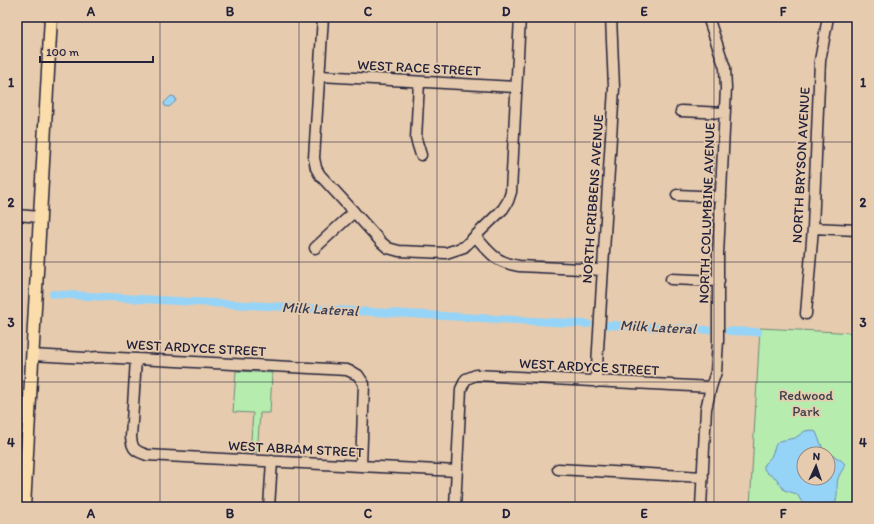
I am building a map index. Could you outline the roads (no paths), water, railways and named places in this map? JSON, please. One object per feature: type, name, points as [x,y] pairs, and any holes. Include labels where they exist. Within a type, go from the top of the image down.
[{"type":"main road","points":[[24,507],[51,17]]},
{"type":"street","points":[[324,17],[314,158],[316,168],[320,175],[388,248],[399,251],[446,253],[464,247],[503,209],[511,192],[520,17]]},
{"type":"street","name":"NORTH CRIBBENS AVENUE","points":[[596,382],[614,88],[611,17]]},
{"type":"street","name":"NORTH COLUMBINE AVENUE","points":[[701,507],[706,409],[716,372],[719,281],[718,254],[725,113],[725,68],[708,17]]},
{"type":"street","name":"NORTH BRYSON AVENUE","points":[[806,314],[813,228],[820,62],[828,17]]},
{"type":"street","name":"WEST RACE STREET","points":[[320,76],[516,86]]},
{"type":"street","points":[[419,82],[416,139],[421,154]]},
{"type":"street","points":[[681,111],[725,113]]},
{"type":"street","points":[[676,195],[721,197]]},
{"type":"street","points":[[315,248],[354,212]]},
{"type":"street","points":[[17,215],[40,217]]},
{"type":"street","points":[[813,228],[857,230]]},
{"type":"street","points":[[475,236],[499,260],[508,264],[519,266],[602,270]]},
{"type":"street","points":[[671,279],[719,281]]},
{"type":"street","name":"WEST ARDYCE STREET","points":[[32,355],[347,370],[358,375],[364,384],[360,466]]},
{"type":"street","name":"WEST ABRAM STREET","points":[[136,359],[131,437],[134,450],[147,455],[457,471]]},
{"type":"street","name":"WEST ARDYCE STREET","points":[[457,471],[461,389],[466,379],[476,375],[711,387]]},
{"type":"street","points":[[269,507],[272,461]]},
{"type":"street","points":[[558,469],[703,477]]},
{"type":"street","points":[[455,507],[457,471]]},
{"type":"water","points":[[171,96],[175,97],[176,101],[169,107],[165,106],[164,103]]},
{"type":"water","points":[[811,430],[816,432],[822,446],[796,446],[796,486],[836,486],[836,457],[845,464],[838,480],[836,501],[830,507],[813,507],[807,505],[801,501],[797,494],[784,490],[776,478],[767,473],[764,469],[764,464],[771,457],[776,444],[779,441],[795,438],[805,431]]},
{"type":"waterway","name":"Milk Lateral","points":[[53,294],[588,324]]},
{"type":"waterway","name":"Milk Lateral","points":[[609,325],[707,330]]},
{"type":"waterway","name":"Milk Lateral","points":[[729,331],[758,332]]},
{"type":"park label","name":"Redwood Park","points":[[806,404]]}]
